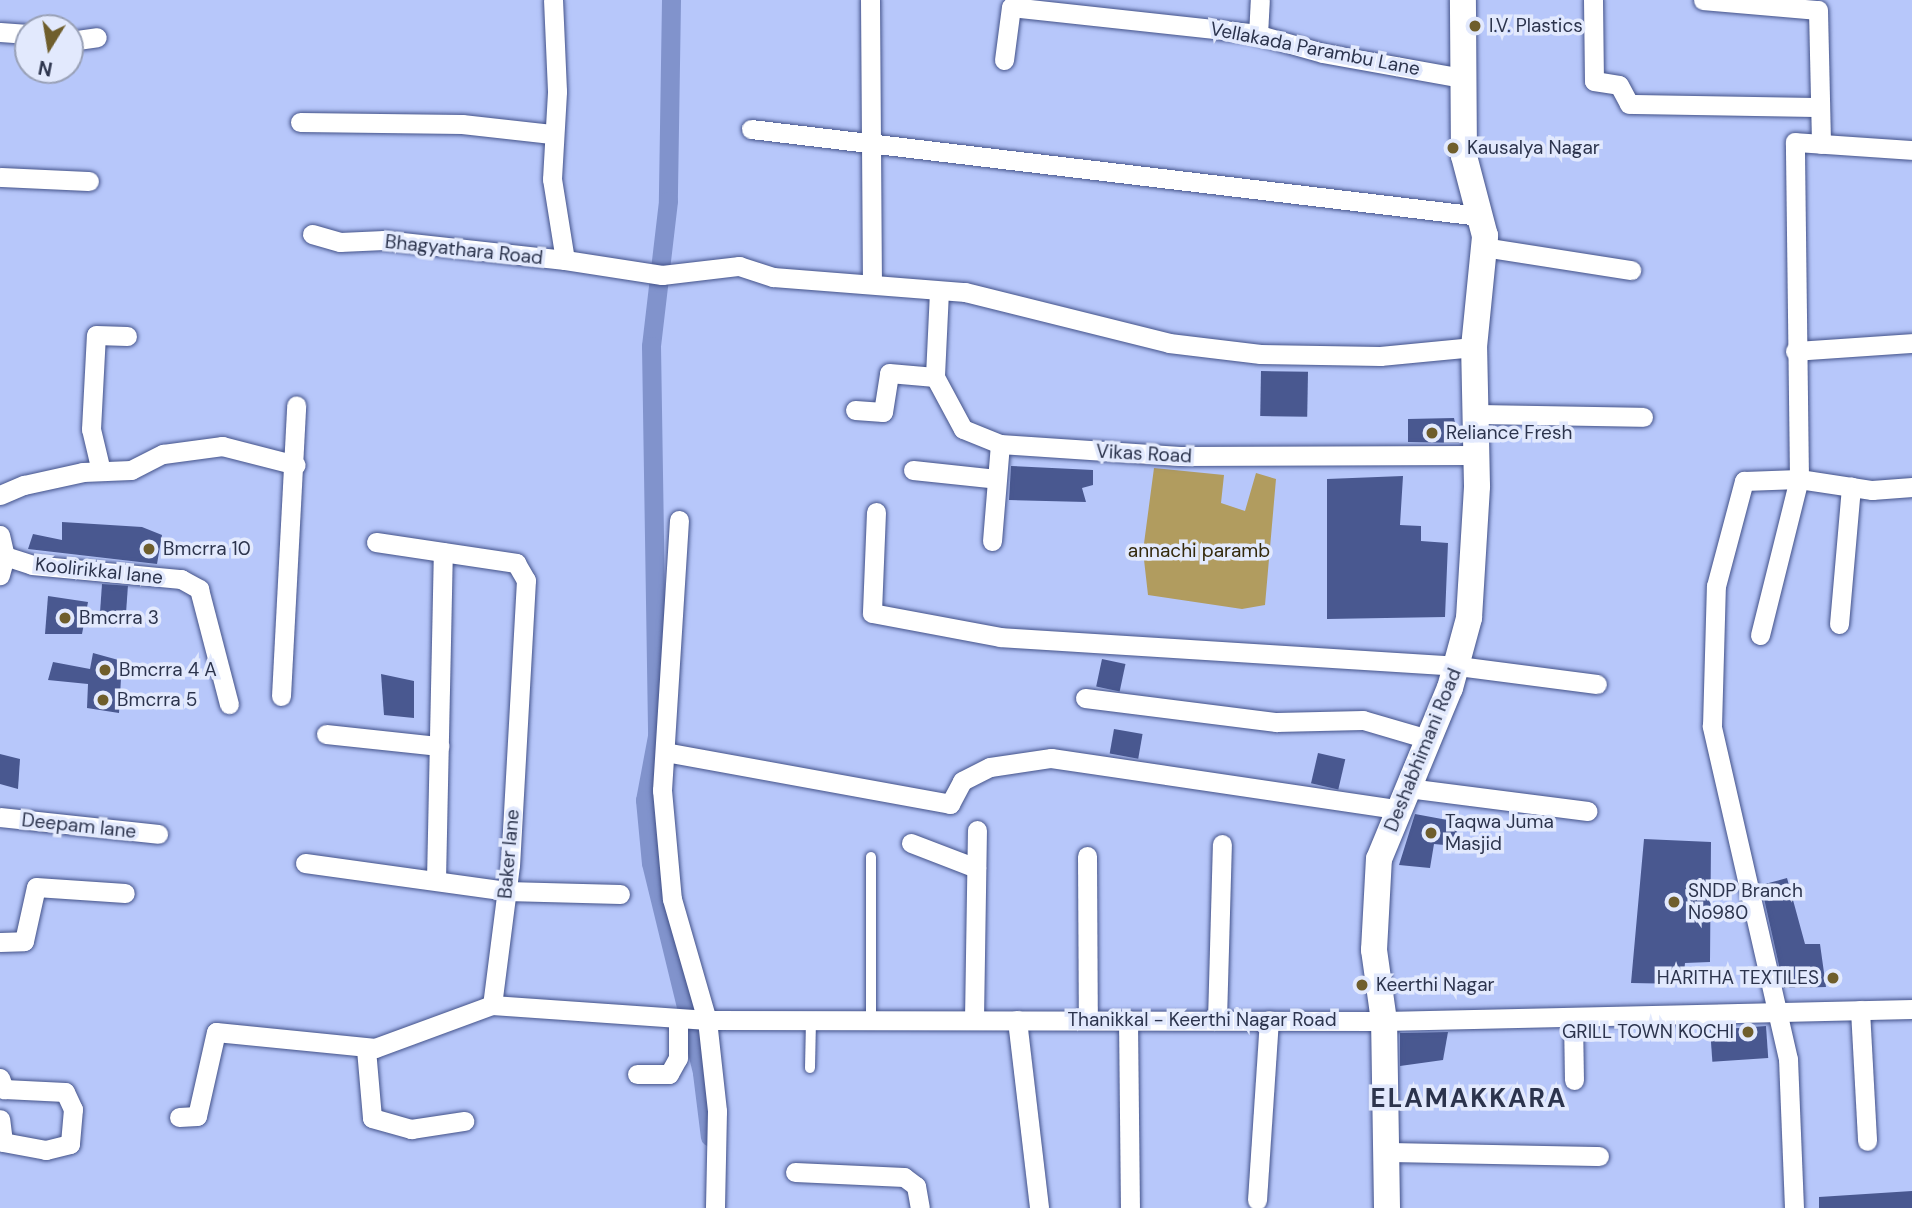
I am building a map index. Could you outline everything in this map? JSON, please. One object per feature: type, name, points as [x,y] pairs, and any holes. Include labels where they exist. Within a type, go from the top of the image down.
[{"type":"street","name":"Bhagyathara Road","points":[[312,234],[340,242],[384,240],[565,260],[554,216],[551,134],[557,91],[553,0]]},
{"type":"street","points":[[870,0],[872,283]]},
{"type":"street","points":[[1258,35],[1260,0]]},
{"type":"street","name":"Deshabhimani Road","points":[[1387,1208],[1384,1021],[1373,911],[1379,859],[1458,666],[1469,618],[1474,347],[1484,247],[1480,216],[1464,156],[1463,0]]},
{"type":"street","points":[[1593,0],[1594,81],[1619,85],[1629,104],[1820,107]]},
{"type":"street","points":[[1703,0],[1818,10],[1821,144]]},
{"type":"street","name":"Vellakada Parambu Lane","points":[[1004,60],[1012,7],[1258,35],[1323,53],[1462,78]]},
{"type":"street","points":[[84,39],[97,37]]},
{"type":"street","points":[[300,122],[462,124],[551,134]]},
{"type":"street","points":[[751,129],[1480,216]]},
{"type":"street","points":[[1760,635],[1799,479],[1795,351],[1795,142],[1912,150]]},
{"type":"street","points":[[0,177],[89,181]]},
{"type":"street","points":[[1484,247],[1631,270]]},
{"type":"street","points":[[565,260],[662,275],[739,266],[773,276],[939,291],[1021,303],[1082,324],[1169,343],[1260,354],[1380,356],[1474,347]]},
{"type":"street","points":[[855,410],[883,412],[889,373],[935,377],[939,291]]},
{"type":"street","points":[[101,471],[91,429],[96,335],[127,336]]},
{"type":"street","points":[[1795,351],[1912,343]]},
{"type":"street","name":"Vikas Road","points":[[935,377],[963,429],[1000,444],[1180,456],[1474,455]]},
{"type":"street","points":[[281,696],[296,465],[296,405]]},
{"type":"street","points":[[1474,414],[1643,417]]},
{"type":"street","points":[[992,541],[1000,444]]},
{"type":"street","points":[[0,495],[24,485],[101,471],[131,470],[163,454],[222,446],[296,465]]},
{"type":"street","points":[[913,470],[996,479]]},
{"type":"street","points":[[1794,1208],[1788,1059],[1712,726],[1714,613],[1742,481],[1799,479],[1851,487],[1912,487]]},
{"type":"street","points":[[1839,624],[1851,487]]},
{"type":"street","points":[[876,512],[872,612],[1000,637],[1458,666],[1597,684]]},
{"type":"street","points":[[679,520],[662,790],[672,900],[691,1020],[717,1111],[715,1208]]},
{"type":"street","points":[[0,535],[2,566]]},
{"type":"street","name":"Baker lane","points":[[376,542],[516,563],[526,580],[506,891],[492,1005]]},
{"type":"street","points":[[436,880],[443,552]]},
{"type":"street","name":"Koolirikkal lane","points":[[2,566],[32,565],[181,579],[199,589],[229,704]]},
{"type":"street","points":[[1085,698],[1276,722],[1363,720],[1429,740]]},
{"type":"street","points":[[326,734],[439,746]]},
{"type":"street","points":[[665,752],[950,804],[962,780],[990,767],[1051,758],[1403,799],[1588,811]]},
{"type":"street","name":"Deepam lane","points":[[0,817],[158,834]]},
{"type":"street","points":[[974,1019],[976,830]]},
{"type":"street","points":[[911,843],[976,868]]},
{"type":"street","points":[[1217,1020],[1222,844]]},
{"type":"street","points":[[1087,856],[1088,1020]]},
{"type":"street","points":[[305,863],[506,891],[620,894]]},
{"type":"street","points":[[0,942],[24,941],[36,887],[125,893]]},
{"type":"street","points":[[179,1117],[197,1116],[216,1032],[366,1049],[393,1044],[432,1024],[492,1005]]},
{"type":"street","name":"Thanikkal - Keerthi Nagar Road","points":[[492,1005],[691,1020],[871,1018],[1384,1021],[1912,1009]]},
{"type":"street","points":[[1860,1010],[1867,1141]]},
{"type":"street","points":[[1573,1018],[1574,1080]]},
{"type":"street","points":[[637,1074],[669,1074],[678,1058],[691,1020]]},
{"type":"street","points":[[1017,1020],[1039,1208]]},
{"type":"street","points":[[1128,1020],[1130,1208]]},
{"type":"street","points":[[1256,1200],[1269,1020]]},
{"type":"street","points":[[366,1049],[372,1118],[411,1129],[464,1121]]},
{"type":"street","points":[[0,1119],[3,1142],[46,1150],[70,1144],[73,1108],[65,1092],[1,1089]]},
{"type":"street","points":[[1386,1152],[1599,1156]]},
{"type":"street","points":[[794,1172],[904,1177],[916,1185],[920,1208]]},
{"type":"lane","points":[[871,857],[871,1018]]},
{"type":"lane","points":[[810,1068],[811,1018]]},
{"type":"green space","name":"annachi paramb","points":[[1154,468],[1224,475],[1221,503],[1245,511],[1256,473],[1276,479],[1265,605],[1242,609],[1148,595],[1143,551]]},
{"type":"building","points":[[1261,371],[1308,372],[1307,417],[1260,416]]},
{"type":"building","name":"Reliance Fresh","points":[[1454,418],[1459,443],[1408,442],[1408,419]]},
{"type":"building","points":[[1011,466],[1093,470],[1093,485],[1082,488],[1086,502],[1009,500]]},
{"type":"building","points":[[1403,476],[1400,525],[1421,526],[1421,541],[1448,543],[1445,617],[1327,619],[1327,479]]},
{"type":"building","points":[[62,522],[142,527],[162,535],[157,564],[28,549],[33,534],[62,540]]},
{"type":"building","points":[[102,584],[128,586],[126,615],[100,613]]},
{"type":"building","name":"Bmcrra 3","points":[[48,596],[88,602],[82,634],[45,634]]},
{"type":"building","points":[[93,653],[122,661],[119,713],[87,708],[88,684],[48,680],[53,662],[90,669]]},
{"type":"building","points":[[1102,659],[1125,664],[1120,691],[1096,686]]},
{"type":"building","points":[[381,674],[414,681],[414,718],[384,715]]},
{"type":"building","points":[[1114,729],[1143,734],[1138,759],[1110,754]]},
{"type":"building","points":[[1318,753],[1345,759],[1338,790],[1311,783]]},
{"type":"building","points":[[0,754],[20,759],[18,789],[0,784]]},
{"type":"building","name":"Taqwa Juma Masjid","points":[[1415,814],[1458,822],[1455,846],[1434,844],[1430,868],[1399,865]]},
{"type":"building","name":"SNDP Branch No980","points":[[1644,839],[1711,842],[1710,962],[1685,963],[1683,984],[1631,983]]},
{"type":"building","points":[[1787,878],[1805,944],[1820,944],[1826,987],[1784,988],[1761,885]]},
{"type":"building","points":[[1766,1026],[1768,1058],[1712,1062],[1710,1030]]},
{"type":"building","points":[[1448,1032],[1443,1060],[1400,1066],[1400,1033]]},
{"type":"building","points":[[1912,1191],[1912,1208],[1819,1208],[1819,1197]]},
{"type":"waterway","points":[[671,0],[668,201],[651,346],[657,736],[645,800],[651,863],[702,1073],[710,1137]]},
{"type":"place","name":"I.V. Plastics","points":[[1475,26]]},
{"type":"place","name":"Kausalya Nagar","points":[[1453,148]]},
{"type":"place","name":"Reliance Fresh","points":[[1432,433]]},
{"type":"place","name":"Bmcrra 10","points":[[149,549]]},
{"type":"place","name":"Bmcrra 3","points":[[65,618]]},
{"type":"place","name":"Bmcrra 4 A","points":[[105,670]]},
{"type":"place","name":"Bmcrra 5","points":[[103,700]]},
{"type":"place","name":"Taqwa Juma Masjid","points":[[1431,833]]},
{"type":"place","name":"SNDP Branch No980","points":[[1674,902]]},
{"type":"place","name":"HARITHA TEXTILES","points":[[1833,978]]},
{"type":"place","name":"Keerthi Nagar","points":[[1362,985]]},
{"type":"place","name":"GRILL TOWN KOCHI","points":[[1748,1032]]},
{"type":"district","name":"ELAMAKKARA","points":[[1469,1099]]}]
